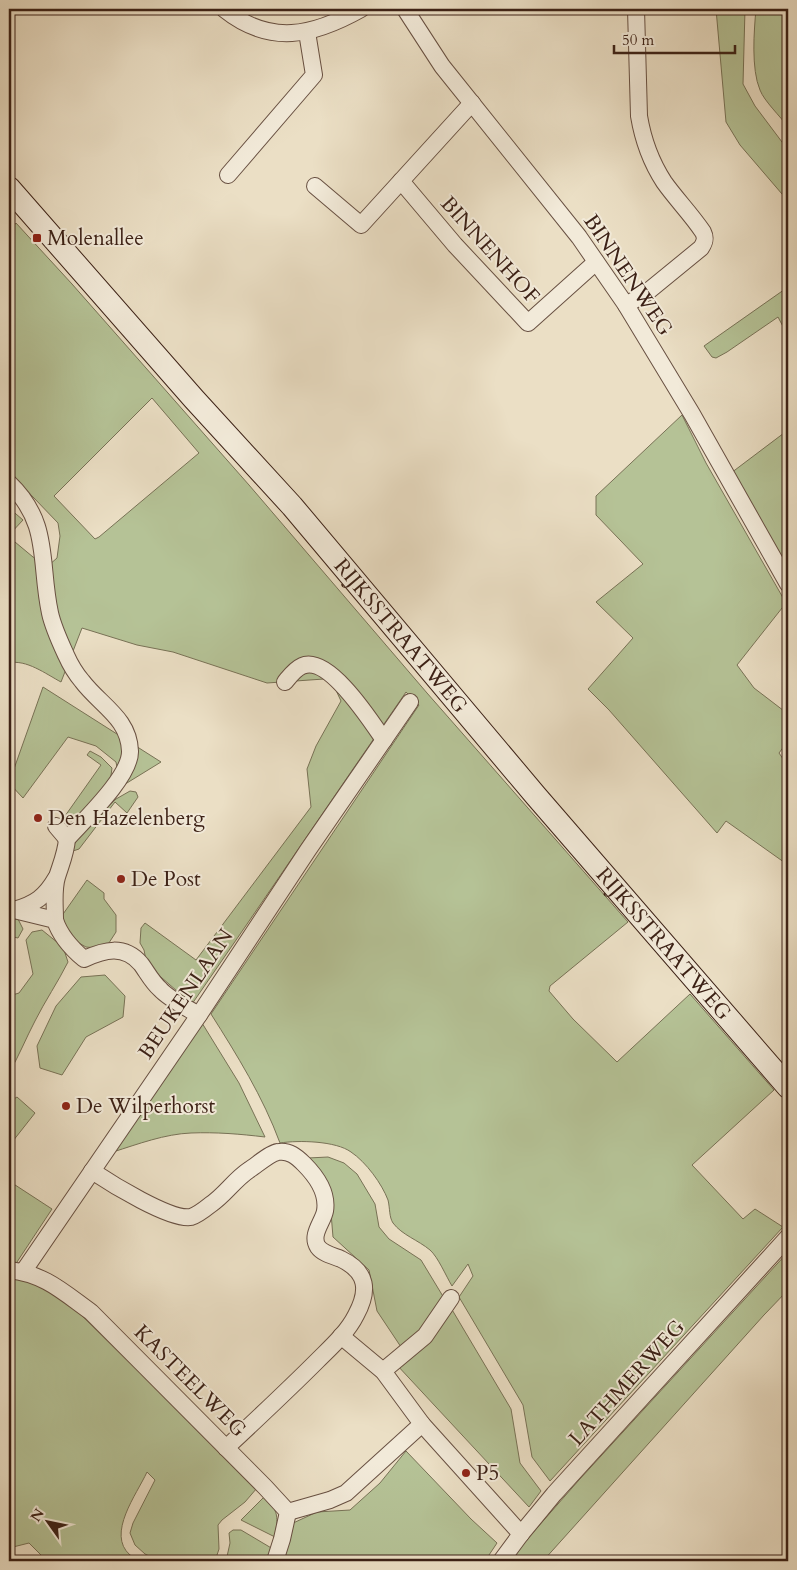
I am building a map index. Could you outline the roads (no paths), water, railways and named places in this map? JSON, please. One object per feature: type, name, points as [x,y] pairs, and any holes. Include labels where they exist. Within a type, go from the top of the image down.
[{"type":"main road","name":"RIJKSSTRAATWEG","points":[[9,188],[194,399],[292,506],[536,796],[788,1087]]},
{"type":"street","points":[[224,9],[242,22],[264,30],[281,33],[307,32],[326,26],[361,9]]},
{"type":"street","name":"BINNENWEG","points":[[405,9],[442,66],[579,237],[626,305],[692,414],[788,584]]},
{"type":"street","points":[[626,305],[646,293],[701,248],[705,242],[703,232],[655,166],[642,132],[639,116],[636,9]]},
{"type":"street","points":[[228,175],[314,74],[307,32]]},
{"type":"street","points":[[315,186],[361,225],[472,103]]},
{"type":"street","name":"BINNENHOF","points":[[401,181],[455,245],[528,323],[596,262]]},
{"type":"street","points":[[9,483],[30,508],[37,524],[43,553],[50,613],[66,656],[82,682],[114,713],[124,727],[128,736],[130,752],[123,774],[67,839],[55,891],[55,920],[57,928],[71,948],[84,959],[98,953],[119,950],[130,954],[140,963],[160,990],[199,1015]]},
{"type":"street","points":[[285,682],[293,672],[302,666],[312,664],[322,668],[330,673],[353,699],[384,740]]},
{"type":"street","name":"BEUKENLAAN","points":[[16,1271],[92,1171],[410,702]]},
{"type":"street","points":[[56,826],[67,839]]},
{"type":"street","points":[[11,910],[40,899],[49,890],[57,877]]},
{"type":"street","points":[[11,910],[55,920]]},
{"type":"street","points":[[92,1171],[140,1200],[177,1215],[190,1217],[210,1206],[244,1174],[278,1152],[295,1154],[321,1185],[325,1211],[317,1228],[316,1239],[318,1247],[357,1268],[362,1276],[364,1287],[363,1299],[356,1316],[341,1336],[284,1394],[226,1448]]},
{"type":"street","name":"LATHMERWEG","points":[[501,1561],[561,1486],[788,1237]]},
{"type":"street","name":"KASTEELWEG","points":[[16,1271],[42,1278],[90,1312],[288,1512]]},
{"type":"street","points":[[383,1371],[425,1336],[451,1298]]},
{"type":"street","points":[[341,1336],[383,1371],[422,1424],[521,1534]]},
{"type":"street","points":[[275,1561],[288,1512],[330,1500],[346,1493],[422,1424]]},
{"type":"place","name":"Molenallee","points":[[37,238]]},
{"type":"place","name":"Den Hazelenberg","points":[[38,818]]},
{"type":"place","name":"De Post","points":[[121,879]]},
{"type":"place","name":"De Wilperhorst","points":[[66,1106]]},
{"type":"place","name":"P5","points":[[466,1473]]}]
